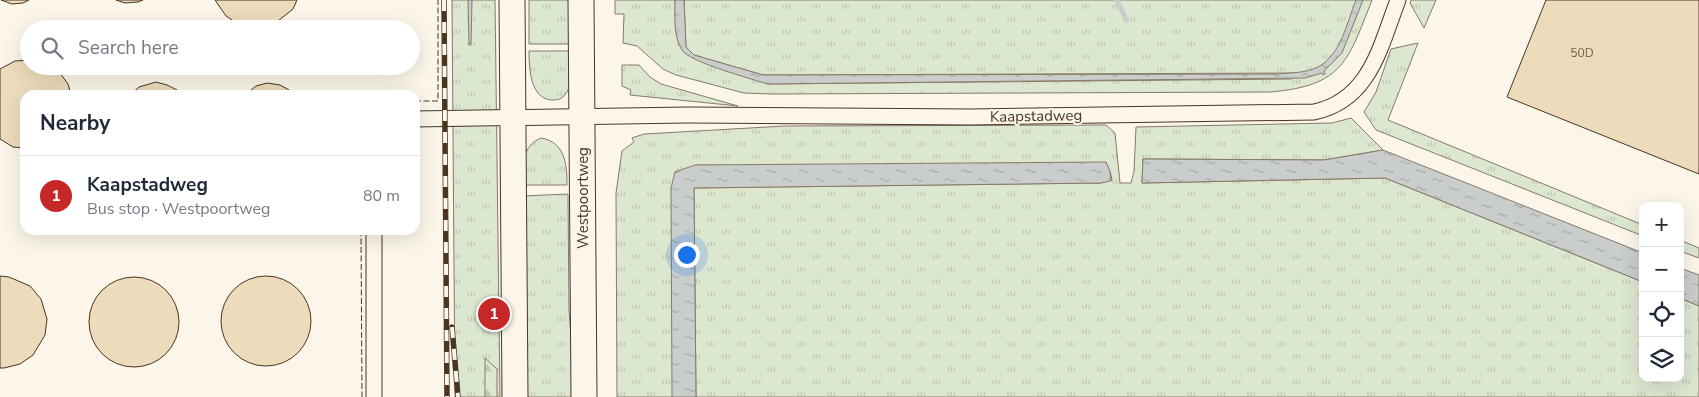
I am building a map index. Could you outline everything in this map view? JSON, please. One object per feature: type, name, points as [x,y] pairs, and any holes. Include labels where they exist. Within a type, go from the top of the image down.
[{"type":"main road","points":[[512,0],[515,397]]},
{"type":"main road","name":"Westpoortweg","points":[[581,0],[584,397]]},
{"type":"street","name":"Kaapstadweg","points":[[420,119],[513,116],[698,115],[971,117],[1314,112],[1332,107],[1358,88],[1367,74],[1398,0]]},
{"type":"street","points":[[374,235],[374,397]]},
{"type":"green space","points":[[452,0],[495,0],[500,397],[455,397]]},
{"type":"green space","points":[[529,0],[574,0],[575,44],[529,44]]},
{"type":"green space","points":[[615,0],[675,0],[676,31],[682,50],[693,55],[686,48],[684,0],[1372,0],[1356,39],[1339,67],[1328,76],[1313,84],[1270,92],[744,93],[676,75],[663,69],[637,46],[623,43],[624,14],[615,14]],"holes":[[[697,56],[763,75],[1298,73],[1291,79],[768,84]]]},
{"type":"green space","points":[[1411,0],[1436,0],[1424,28],[1410,3]]},
{"type":"green space","points":[[1418,43],[1388,120],[1639,223],[1639,234],[1376,130],[1364,112],[1376,92],[1391,49]]},
{"type":"green space","points":[[529,51],[575,51],[571,82],[562,98],[556,100],[546,99],[540,95],[532,82]]},
{"type":"green space","points":[[622,65],[639,65],[650,77],[661,84],[738,106],[630,95],[631,90],[622,86]]},
{"type":"green space","points":[[1351,118],[1383,150],[1324,160],[1143,159],[1142,183],[1385,178],[1639,280],[1639,382],[1684,382],[1684,300],[1699,306],[1699,397],[696,397],[694,188],[1100,183],[1112,180],[1110,171],[695,165],[673,397],[617,397],[616,193],[622,151],[634,142],[632,138],[644,134],[785,126],[1106,125],[1115,133],[1120,183],[1131,183],[1134,171],[1136,127],[1332,123]]},
{"type":"green space","points":[[541,138],[549,140],[560,149],[565,162],[567,185],[522,185],[523,164],[526,152],[534,142]]},
{"type":"green space","points":[[568,194],[569,311],[576,397],[524,397],[522,196]]},
{"type":"green space","points":[[1684,242],[1699,248],[1699,258],[1684,252]]},
{"type":"green space","points":[[485,358],[497,369],[497,397],[485,397]]},
{"type":"water","points":[[468,0],[472,0],[471,44],[469,45]]},
{"type":"water","points":[[675,0],[684,0],[686,47],[694,55],[763,75],[1276,74],[1298,72],[1318,67],[1326,62],[1338,46],[1356,0],[1363,0],[1342,53],[1324,71],[1325,74],[1323,75],[1322,73],[1305,78],[768,84],[722,70],[687,55],[682,50],[677,38]]},
{"type":"water","points":[[1383,150],[1639,251],[1639,280],[1385,178],[1142,183],[1143,159],[1324,160]]},
{"type":"water","points":[[1106,162],[1110,171],[1111,181],[1101,183],[694,188],[696,397],[672,397],[671,188],[675,172],[695,165]]},
{"type":"water","points":[[1684,269],[1699,275],[1699,306],[1684,300]]},
{"type":"building","points":[[1,0],[29,0],[23,3],[12,4]]},
{"type":"building","points":[[116,0],[143,0],[125,3]]},
{"type":"building","points":[[215,0],[297,0],[293,9],[279,20],[232,20],[226,16]]},
{"type":"building","points":[[1546,0],[1699,0],[1699,174],[1507,97]]},
{"type":"building","points":[[15,61],[20,61],[20,75],[61,75],[70,90],[20,90],[20,148],[13,147],[0,139],[0,69]]},
{"type":"building","points":[[156,82],[177,90],[136,90],[139,87]]},
{"type":"building","points":[[267,83],[280,85],[289,90],[251,90],[256,86]]},
{"type":"building","points":[[0,276],[9,277],[30,286],[41,299],[47,319],[45,335],[33,355],[20,364],[4,368],[0,368]]},
{"type":"building","points":[[266,276],[283,280],[298,289],[307,304],[311,321],[307,338],[298,353],[283,362],[266,366],[249,362],[234,353],[225,338],[221,321],[225,304],[234,289],[249,280]]},
{"type":"building","points":[[134,277],[151,280],[166,290],[176,305],[179,322],[176,339],[166,354],[151,364],[134,367],[117,364],[102,354],[92,339],[89,322],[92,305],[102,290],[117,280]]},
{"type":"waterway","points":[[1117,0],[1126,20]]},
{"type":"railway","points":[[444,0],[447,397]]},
{"type":"railway","points":[[452,327],[458,397]]},
{"type":"fence","points":[[420,101],[438,101],[438,0]]},
{"type":"fence","points":[[361,235],[362,397]]},
{"type":"place","name":"Kaapstadweg","points":[[494,314]]}]
